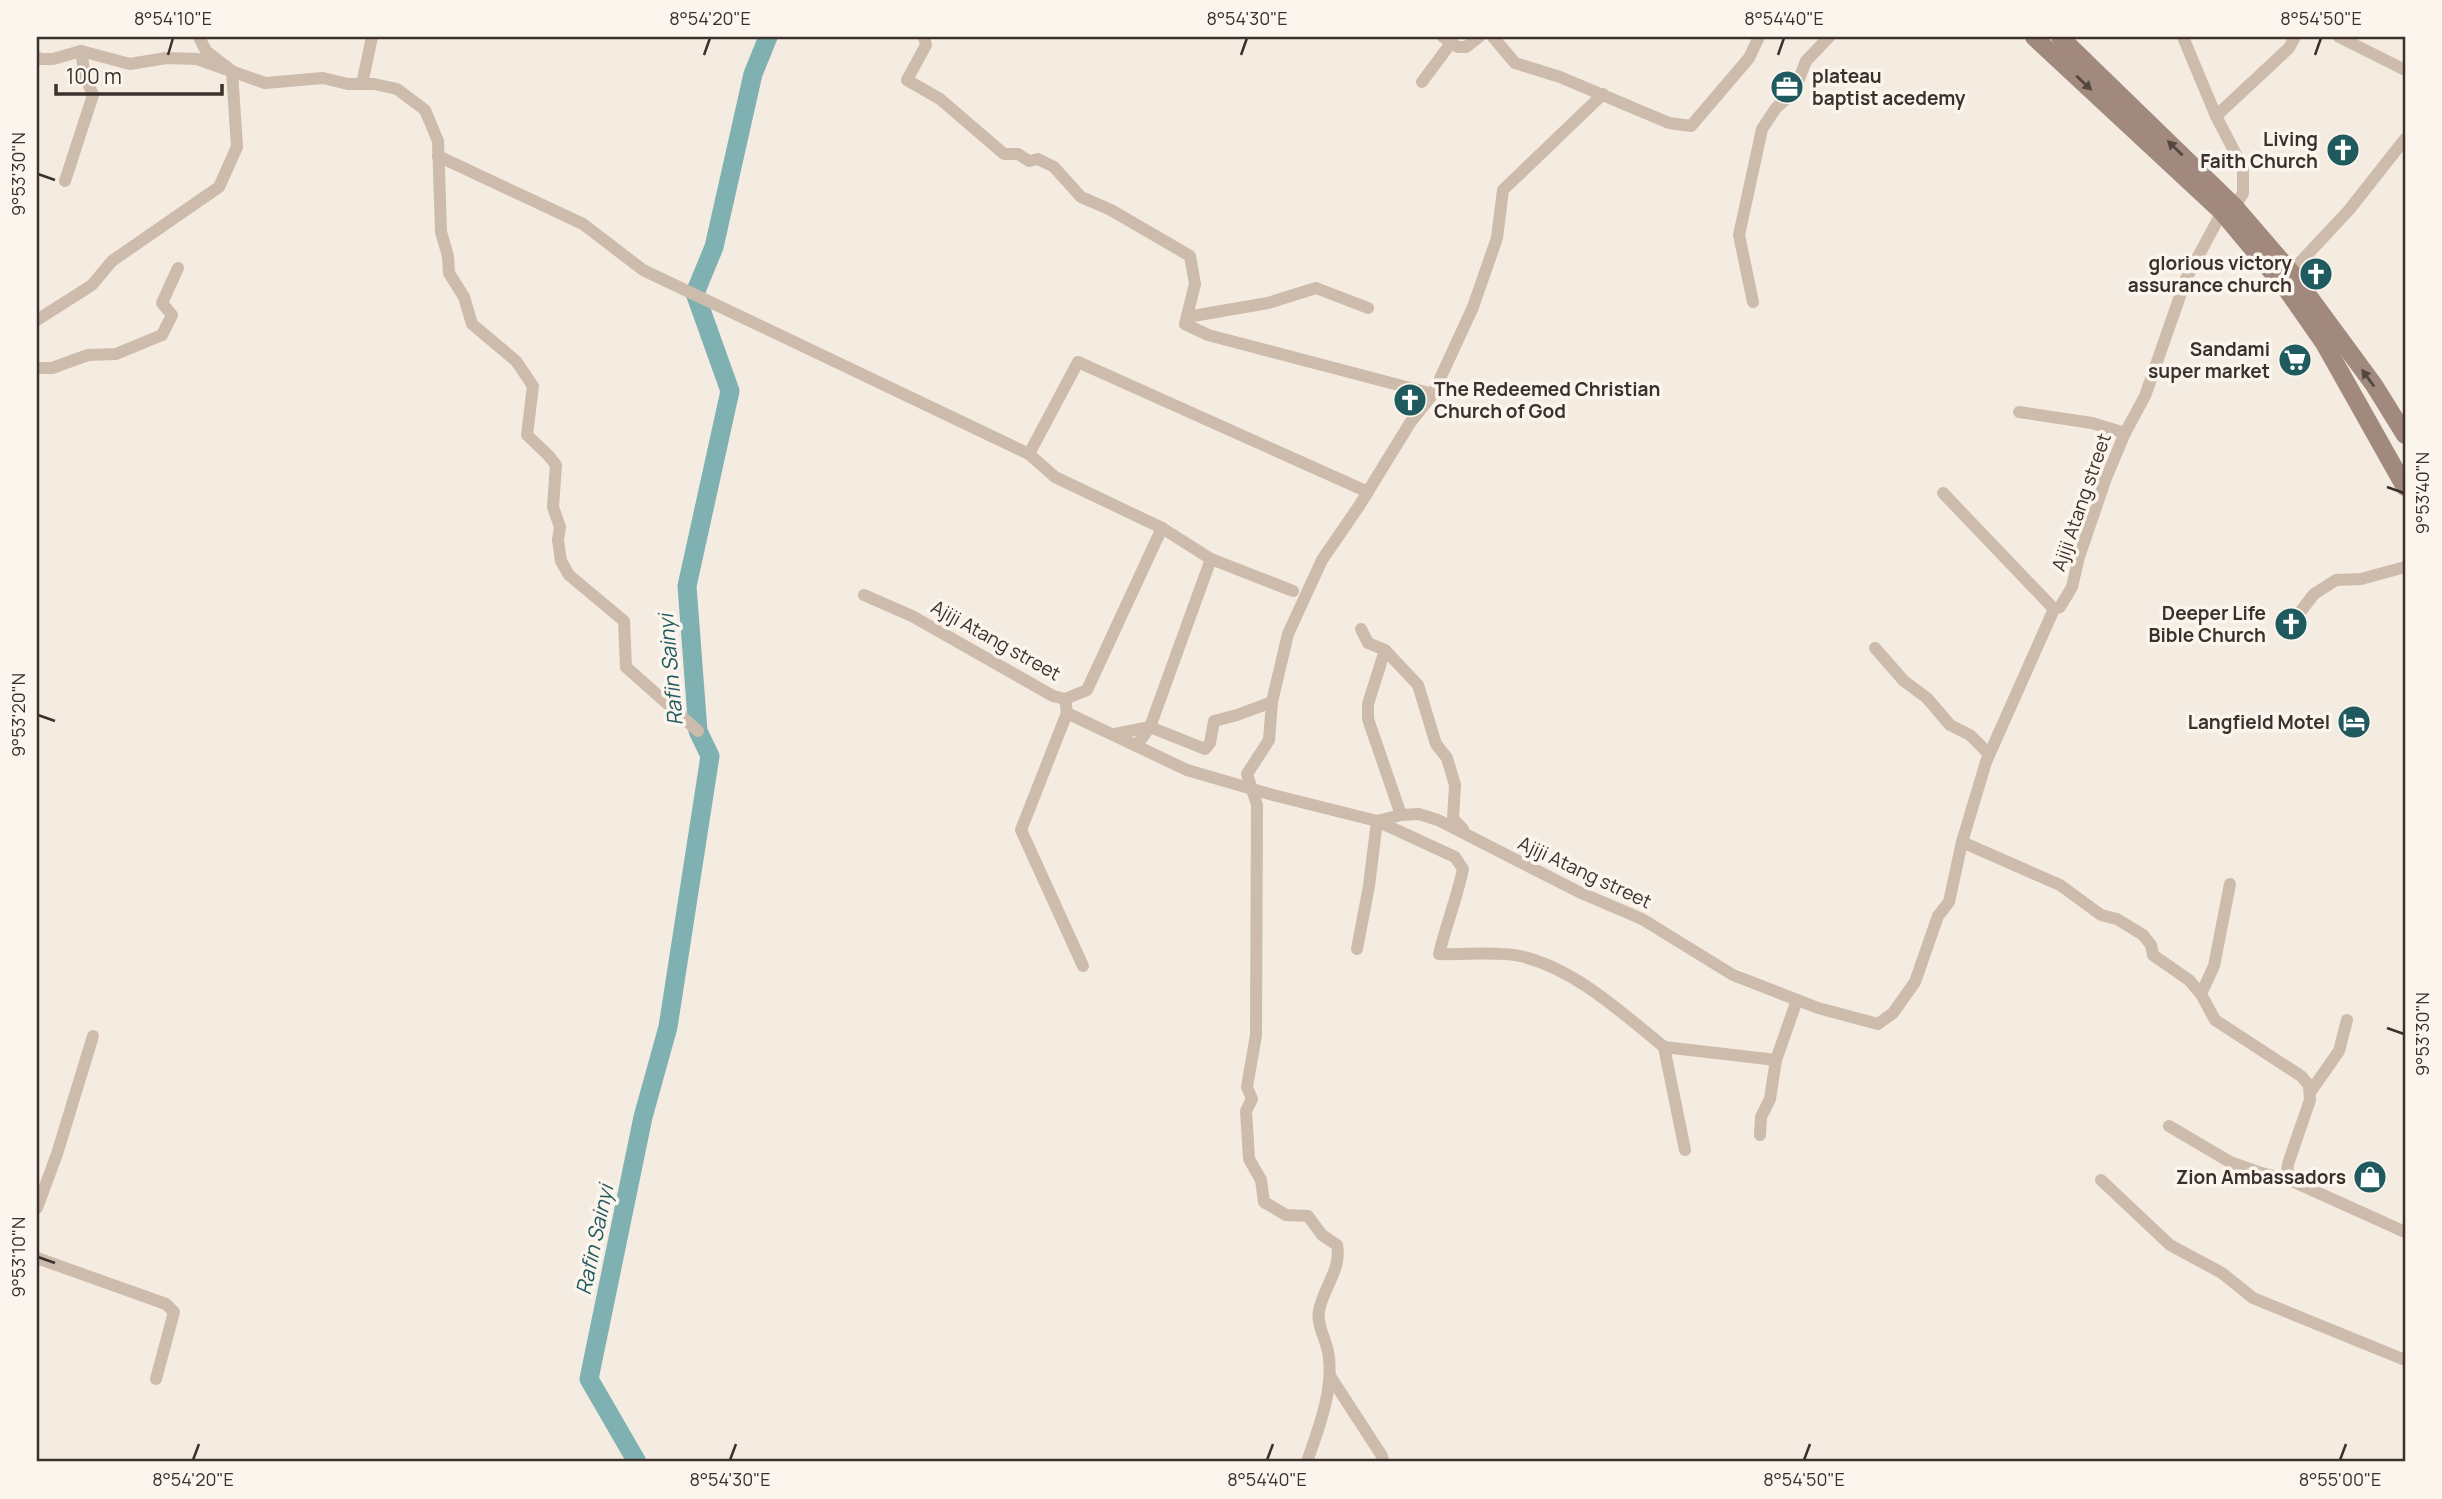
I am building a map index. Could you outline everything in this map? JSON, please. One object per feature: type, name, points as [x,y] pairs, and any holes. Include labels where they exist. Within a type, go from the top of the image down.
[{"type":"main road","points":[[2034,37],[2229,209],[2324,343],[2405,487]]},
{"type":"main road","points":[[2060,37],[2291,272],[2374,385],[2405,435]]},
{"type":"street","points":[[37,320],[92,285],[112,261],[219,187],[237,147],[232,71],[206,51],[199,37]]},
{"type":"street","points":[[362,84],[372,37]]},
{"type":"street","points":[[924,37],[926,45],[908,80],[940,99],[1004,154],[1018,154],[1029,160],[1038,159],[1054,167],[1082,197],[1111,210],[1190,256],[1195,284],[1185,324],[1208,335],[1433,394]]},
{"type":"street","points":[[1422,82],[1447,40],[1458,47],[1466,47],[1479,37]]},
{"type":"street","points":[[1493,37],[1516,63],[1542,70],[1669,123],[1690,126],[1749,58],[1759,37]]},
{"type":"street","points":[[1753,302],[1739,235],[1762,130],[1776,108],[1794,92],[1806,61],[1829,37]]},
{"type":"street","name":"Ajiji Atang street","points":[[864,595],[912,616],[1053,696],[1065,699],[1067,713],[1186,770],[1273,796],[1377,821],[1401,815],[1419,814],[1429,817],[1579,892],[1642,919],[1733,975],[1818,1008],[1878,1024],[1893,1013],[1915,982],[1938,916],[1949,902],[1962,842],[1989,754],[2054,609],[2060,607],[2072,587],[2079,556],[2106,478],[2125,433],[2145,396],[2186,279],[2229,209],[2243,193],[2243,168],[2216,116],[2183,37]]},
{"type":"street","points":[[2216,116],[2289,48],[2295,37]]},
{"type":"street","points":[[2339,37],[2405,70]]},
{"type":"street","points":[[65,181],[93,95],[85,76],[81,51]]},
{"type":"street","points":[[37,57],[53,59],[81,51],[130,64],[166,58],[197,59],[265,83],[323,78],[348,84],[397,89],[425,110],[438,141],[441,232],[448,256],[449,273],[464,297],[472,324],[516,361],[533,386],[527,435],[556,465],[554,507],[560,527],[558,540],[561,561],[569,575],[624,621],[626,667],[698,731]]},
{"type":"street","points":[[1307,1462],[1323,1411],[1330,1376],[1329,1355],[1318,1312],[1340,1257],[1337,1245],[1322,1236],[1308,1216],[1286,1215],[1264,1202],[1261,1180],[1249,1159],[1246,1111],[1252,1100],[1247,1087],[1256,1035],[1256,805],[1247,774],[1269,740],[1272,702],[1288,634],[1322,560],[1410,423],[1433,394],[1473,307],[1497,238],[1503,190],[1603,94]]},
{"type":"street","points":[[2291,272],[2350,210],[2405,139]]},
{"type":"street","points":[[438,156],[583,225],[643,270],[1029,454],[1055,477],[1162,528],[1211,559],[1293,591]]},
{"type":"street","points":[[37,368],[52,368],[88,355],[116,354],[162,335],[172,315],[162,303],[177,268]]},
{"type":"street","points":[[1186,317],[1268,303],[1316,288],[1368,308]]},
{"type":"street","points":[[1029,454],[1078,362],[1368,492]]},
{"type":"street","points":[[2019,412],[2092,423],[2125,433]]},
{"type":"street","name":"Ajiji Atang street","points":[[1943,493],[2054,609]]},
{"type":"street","points":[[1065,699],[1087,690],[1162,528]]},
{"type":"street","points":[[1136,746],[1150,727],[1211,559]]},
{"type":"street","points":[[2294,620],[2314,594],[2336,580],[2361,579],[2405,567]]},
{"type":"street","points":[[1361,629],[1368,643],[1385,650],[1418,685],[1436,744],[1447,758],[1455,785],[1452,819],[1474,839]]},
{"type":"street","points":[[1875,648],[1904,681],[1927,698],[1950,725],[1970,735],[1989,754]]},
{"type":"street","points":[[1385,650],[1368,704],[1368,719],[1401,815]]},
{"type":"street","points":[[1115,734],[1150,727],[1205,749],[1210,743],[1214,721],[1272,702]]},
{"type":"street","points":[[1067,713],[1021,830],[1083,966]]},
{"type":"street","points":[[1357,949],[1369,886],[1377,821],[1455,857],[1463,869],[1439,954],[1517,955],[1552,965],[1596,994],[1664,1047],[1776,1060]]},
{"type":"street","points":[[1962,842],[2060,885],[2101,915],[2117,919],[2143,935],[2151,945],[2153,955],[2189,980],[2201,994],[2214,1020],[2301,1076],[2309,1085],[2311,1100],[2288,1164],[2287,1173],[2291,1181]]},
{"type":"street","points":[[2201,994],[2214,966],[2230,884]]},
{"type":"street","points":[[1760,1135],[1761,1117],[1770,1099],[1776,1060],[1797,1000]]},
{"type":"street","points":[[2311,1091],[2339,1051],[2347,1020]]},
{"type":"street","points":[[38,1203],[57,1154],[93,1036]]},
{"type":"street","points":[[1664,1047],[1685,1150]]},
{"type":"street","points":[[2169,1126],[2230,1162],[2291,1181],[2405,1232]]},
{"type":"street","points":[[2101,1180],[2170,1245],[2221,1273],[2253,1298],[2405,1360]]},
{"type":"street","points":[[37,1258],[173,1308],[156,1379]]},
{"type":"street","points":[[1330,1376],[1382,1456],[1383,1462]]},
{"type":"waterway","name":"Rafin Sainyi","points":[[637,1462],[589,1379],[643,1117],[668,1027],[710,756],[698,731],[687,586],[730,391],[695,293],[714,247],[753,74],[768,37]]},
{"type":"place","name":"plateau baptist acedemy","points":[[1787,87]]},
{"type":"place","name":"Living Faith Church","points":[[2343,150]]},
{"type":"place","name":"glorious victory assurance church","points":[[2316,274]]},
{"type":"place","name":"Sandami super market","points":[[2295,360]]},
{"type":"place","name":"The Redeemed Christian Church of God","points":[[1410,400]]},
{"type":"place","name":"Deeper Life Bible Church","points":[[2291,624]]},
{"type":"place","name":"Langfield Motel","points":[[2354,722]]},
{"type":"place","name":"Zion Ambassadors","points":[[2370,1177]]}]
